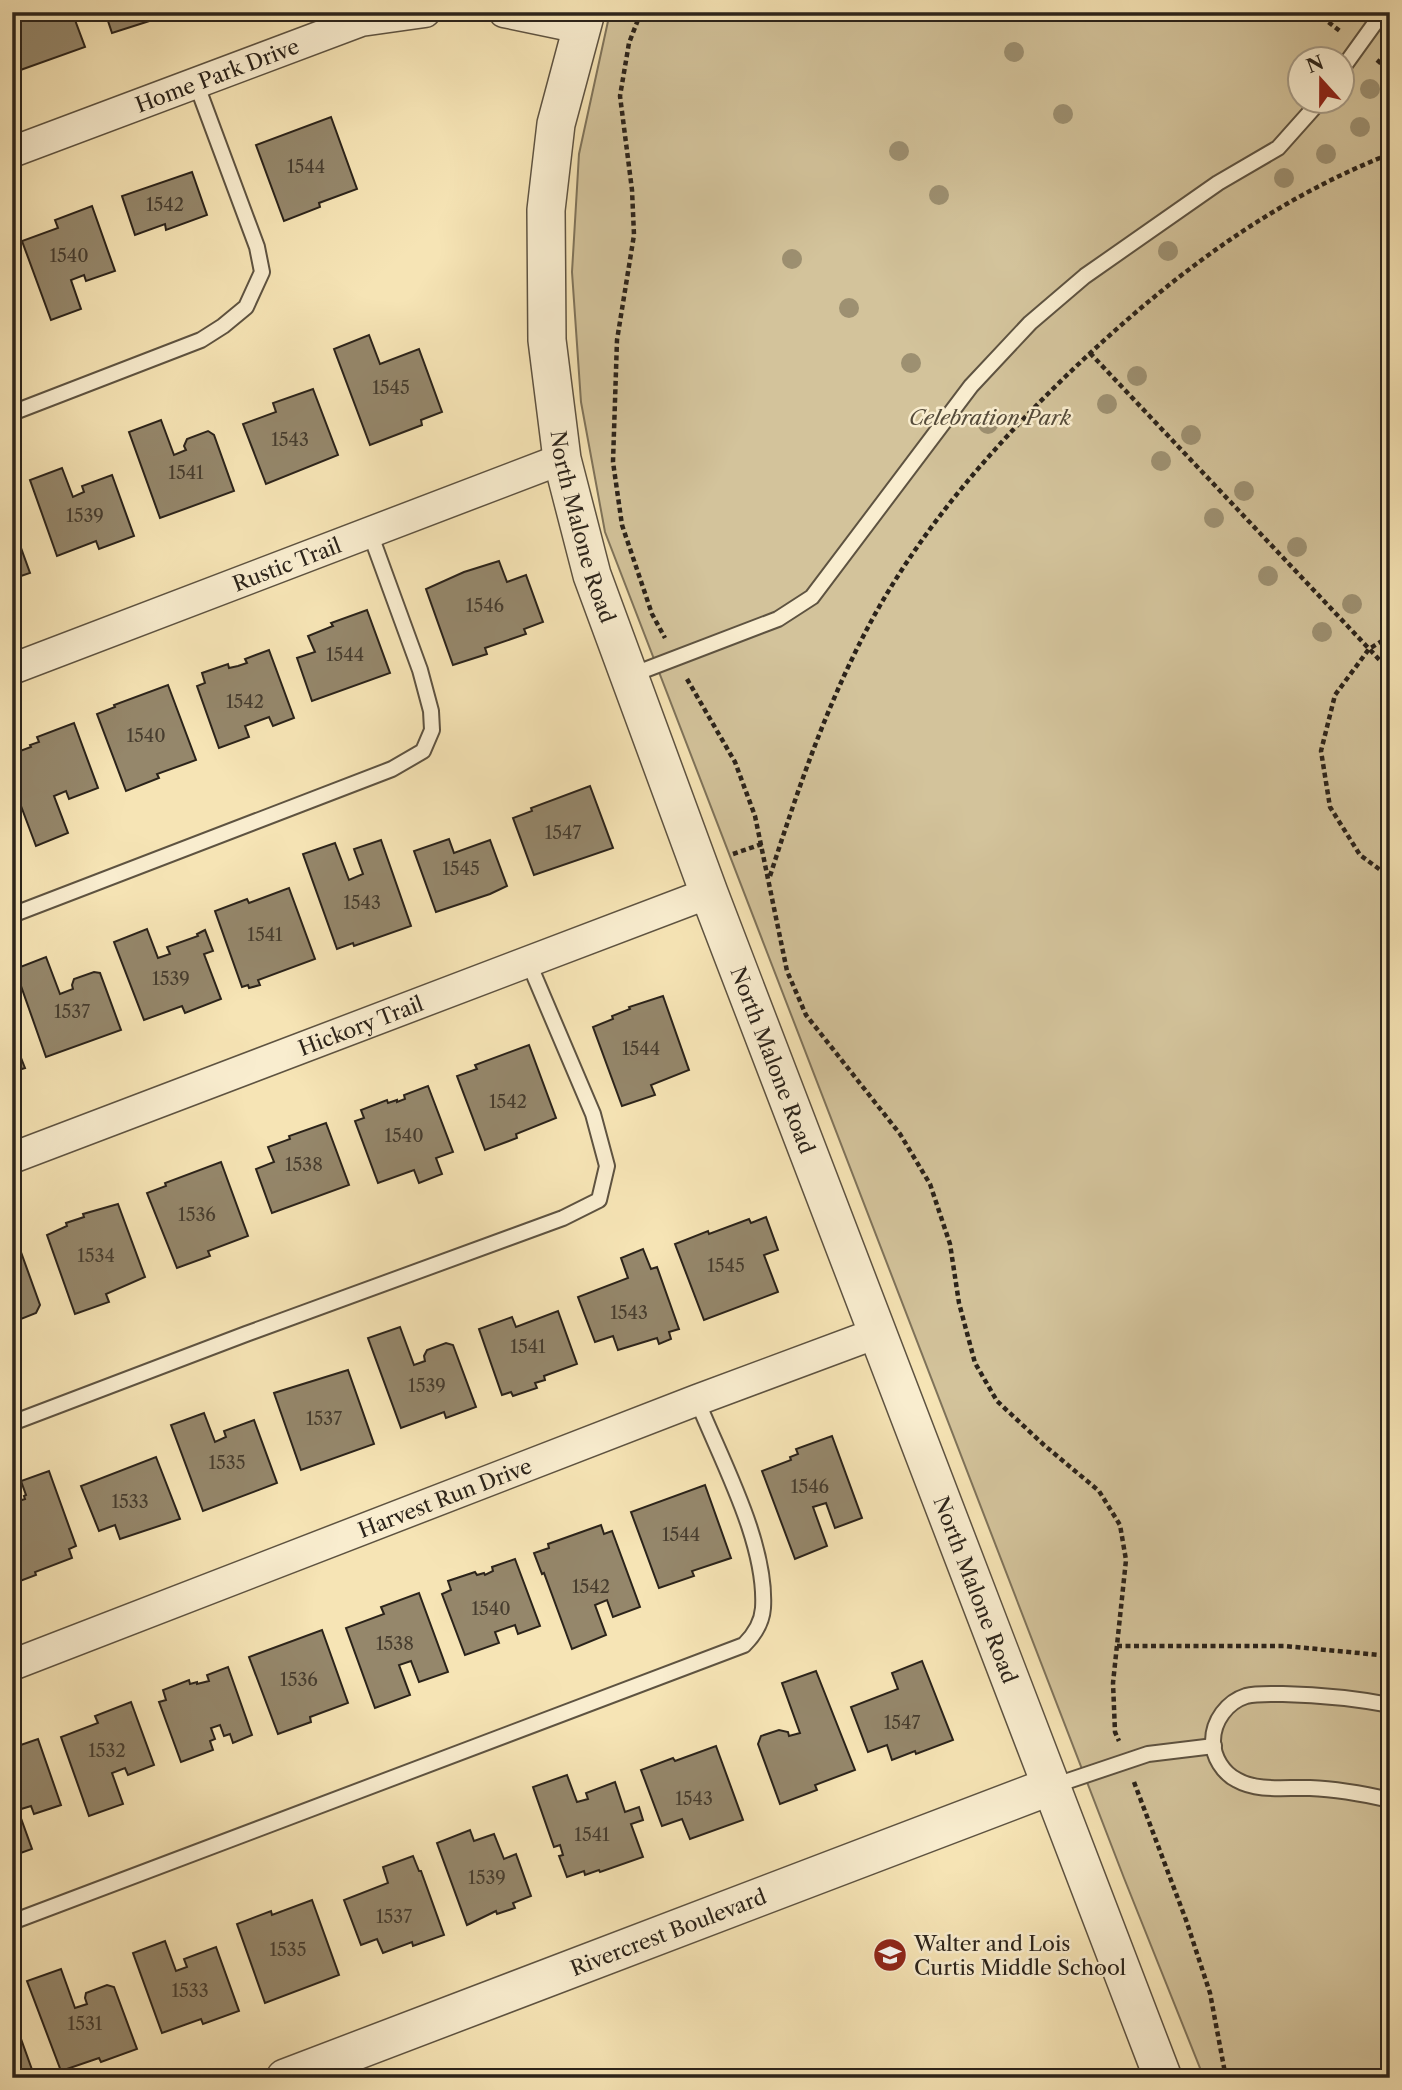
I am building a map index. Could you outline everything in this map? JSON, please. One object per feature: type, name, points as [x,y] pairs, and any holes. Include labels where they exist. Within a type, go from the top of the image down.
[{"type":"street","name":"Home Park Drive","points":[[12,152],[196,83],[359,16],[425,12]]},
{"type":"street","points":[[503,12],[583,20]]},
{"type":"street","name":"North Malone Road","points":[[583,20],[556,124],[546,209],[547,340],[562,459],[592,575],[709,892],[1163,2078]]},
{"type":"street","name":"Rustic Trail","points":[[12,669],[562,459]]},
{"type":"street","name":"Hickory Trail","points":[[12,1158],[709,892]]},
{"type":"street","name":"Harvest Run Drive","points":[[12,1665],[877,1332]]},
{"type":"street","name":"Rivercrest Boulevard","points":[[285,2078],[1051,1786]]},
{"type":"lane","points":[[1356,50],[1383,12]]},
{"type":"lane","points":[[12,412],[201,340],[246,307],[262,271],[257,247],[196,83]]},
{"type":"lane","points":[[628,677],[778,620],[812,597],[971,386],[1030,323],[1085,276],[1218,183],[1278,148],[1307,116]]},
{"type":"lane","points":[[12,915],[392,769],[424,751],[432,730],[431,711],[421,670],[370,533]]},
{"type":"lane","points":[[12,1423],[563,1218],[598,1200],[607,1166],[593,1114],[528,961]]},
{"type":"lane","points":[[12,1922],[744,1645],[755,1634],[763,1611],[761,1577],[750,1528],[697,1400]]},
{"type":"lane","points":[[1390,1705],[1315,1695],[1247,1696],[1233,1702],[1222,1713],[1216,1726],[1214,1746],[1222,1769],[1247,1785],[1313,1788],[1390,1800]]},
{"type":"lane","points":[[1051,1786],[1147,1754],[1214,1746]]},
{"type":"path","points":[[641,12],[629,43],[620,96],[632,190],[634,235],[617,340],[613,462],[622,525],[652,614],[735,762],[755,816],[787,971],[806,1015],[900,1134],[930,1184],[950,1244],[959,1303],[975,1363],[997,1401],[1099,1491],[1120,1525],[1126,1560],[1113,1683],[1115,1732],[1186,1920],[1210,1993],[1226,2078]]},
{"type":"path","points":[[769,881],[805,768],[827,710],[875,614],[950,502],[984,460],[1090,353],[1144,305],[1217,248],[1285,205],[1390,154]]},
{"type":"path","points":[[1090,353],[1390,671]]},
{"type":"path","points":[[1390,636],[1369,649],[1335,695],[1321,751],[1330,807],[1360,856],[1390,877]]},
{"type":"path","points":[[1117,1646],[1285,1646],[1390,1656]]},
{"type":"green space","name":"Celebration Park","points":[[610,12],[1381,12],[1390,16],[1390,2078],[1204,2078],[1124,1878],[605,532],[581,402],[572,272],[579,154]]},
{"type":"building","points":[[12,12],[72,12],[85,47],[12,73]]},
{"type":"building","points":[[105,12],[164,12],[165,16],[112,33]]},
{"type":"building","points":[[331,117],[357,189],[319,203],[320,207],[284,221],[256,145]]},
{"type":"building","points":[[192,172],[207,215],[166,230],[165,224],[135,235],[122,196]]},
{"type":"building","points":[[92,206],[115,271],[86,281],[84,275],[71,280],[81,309],[51,320],[22,241],[58,228],[55,220]]},
{"type":"building","points":[[369,335],[380,364],[419,349],[442,412],[421,420],[422,425],[370,445],[334,349]]},
{"type":"building","points":[[313,389],[338,455],[266,484],[243,424],[276,412],[273,403]]},
{"type":"building","points":[[161,420],[174,455],[186,450],[184,446],[187,439],[208,431],[214,435],[234,491],[160,518],[129,432]]},
{"type":"building","points":[[62,468],[73,497],[84,492],[82,486],[112,475],[134,536],[99,549],[96,541],[57,556],[30,480]]},
{"type":"building","points":[[12,523],[30,573],[12,579]]},
{"type":"building","points":[[499,561],[507,582],[526,575],[543,622],[524,629],[526,634],[485,648],[487,654],[453,665],[426,589],[464,572]]},
{"type":"building","points":[[367,610],[390,673],[312,701],[297,658],[315,652],[308,636],[333,626],[331,623]]},
{"type":"building","points":[[269,650],[294,718],[273,726],[269,717],[245,726],[249,737],[219,748],[197,686],[205,683],[202,673],[228,664],[229,668],[247,663],[245,659]]},
{"type":"building","points":[[168,685],[196,760],[157,774],[159,778],[126,791],[97,714]]},
{"type":"building","points":[[74,723],[98,788],[69,799],[66,791],[54,796],[68,833],[36,846],[12,782],[12,754],[39,742],[37,737]]},
{"type":"building","points":[[590,786],[613,848],[534,875],[513,818],[532,811],[531,808]]},
{"type":"building","points":[[449,839],[454,853],[490,840],[507,886],[436,912],[414,851]]},
{"type":"building","points":[[381,840],[411,926],[354,946],[353,943],[337,949],[303,854],[335,843],[349,880],[363,874],[354,849]]},
{"type":"building","points":[[289,888],[315,959],[258,980],[260,985],[242,987],[215,911],[247,899],[249,903]]},
{"type":"building","points":[[147,929],[158,958],[170,954],[167,947],[198,936],[197,934],[205,930],[213,951],[204,954],[221,999],[185,1013],[182,1006],[144,1020],[114,942]]},
{"type":"building","points":[[46,957],[60,994],[73,989],[74,979],[94,972],[100,973],[121,1030],[46,1057],[15,969]]},
{"type":"building","points":[[663,996],[689,1070],[651,1085],[655,1095],[622,1106],[593,1027],[613,1019],[612,1016],[630,1009],[629,1007]]},
{"type":"building","points":[[12,1035],[25,1068],[12,1072]]},
{"type":"building","points":[[529,1045],[556,1118],[516,1134],[517,1138],[485,1150],[457,1076],[477,1069],[475,1065]]},
{"type":"building","points":[[428,1086],[453,1152],[436,1158],[442,1174],[419,1183],[414,1170],[378,1183],[355,1121],[364,1118],[361,1110],[387,1100],[388,1103],[397,1102],[405,1099],[404,1095]]},
{"type":"building","points":[[326,1123],[349,1185],[272,1213],[256,1169],[274,1162],[268,1147],[290,1139],[289,1136]]},
{"type":"building","points":[[221,1162],[248,1236],[208,1251],[210,1256],[177,1268],[147,1193],[166,1186],[165,1183]]},
{"type":"building","points":[[118,1204],[145,1277],[106,1294],[109,1302],[75,1314],[47,1235],[67,1226],[66,1223],[84,1217],[83,1214]]},
{"type":"building","points":[[766,1217],[778,1250],[764,1255],[778,1292],[704,1320],[675,1244],[708,1231],[709,1234],[749,1219],[751,1223]]},
{"type":"building","points":[[17,1241],[40,1305],[36,1313],[21,1319],[12,1315],[12,1243]]},
{"type":"building","points":[[643,1249],[651,1269],[657,1267],[679,1329],[669,1332],[671,1339],[659,1344],[657,1338],[618,1350],[613,1336],[595,1342],[578,1297],[628,1278],[621,1258]]},
{"type":"building","points":[[558,1311],[577,1364],[544,1376],[545,1380],[535,1383],[537,1388],[513,1396],[511,1392],[502,1395],[479,1329],[512,1317],[516,1327]]},
{"type":"building","points":[[400,1327],[414,1365],[425,1361],[427,1350],[446,1343],[453,1345],[476,1407],[446,1418],[444,1412],[401,1428],[368,1338]]},
{"type":"building","points":[[348,1370],[374,1444],[301,1470],[274,1393]]},
{"type":"building","points":[[204,1413],[215,1442],[226,1437],[224,1431],[254,1420],[277,1483],[203,1511],[171,1425]]},
{"type":"building","points":[[832,1436],[862,1518],[835,1528],[826,1503],[813,1507],[827,1546],[795,1559],[762,1471],[791,1460],[790,1457],[798,1454],[796,1449]]},
{"type":"building","points":[[156,1457],[180,1519],[120,1539],[115,1525],[99,1531],[81,1486]]},
{"type":"building","points":[[49,1471],[76,1546],[69,1549],[72,1558],[12,1584],[12,1503],[25,1499],[21,1481]]},
{"type":"building","points":[[705,1485],[731,1558],[692,1571],[694,1576],[659,1588],[631,1512]]},
{"type":"building","points":[[601,1525],[604,1534],[612,1531],[640,1607],[613,1617],[607,1600],[595,1605],[606,1635],[572,1649],[534,1553],[549,1548],[548,1544]]},
{"type":"building","points":[[515,1559],[540,1626],[518,1634],[515,1625],[495,1632],[499,1643],[465,1655],[442,1594],[451,1590],[448,1581],[475,1572],[477,1575],[485,1575],[493,1571],[492,1567]]},
{"type":"building","points":[[419,1593],[448,1672],[419,1682],[411,1661],[399,1665],[410,1695],[375,1708],[346,1628],[384,1614],[381,1607]]},
{"type":"building","points":[[322,1630],[348,1703],[310,1717],[311,1722],[278,1734],[249,1657]]},
{"type":"building","points":[[922,1661],[953,1740],[892,1760],[887,1745],[868,1752],[851,1707],[898,1689],[892,1673]]},
{"type":"building","points":[[228,1667],[252,1735],[233,1743],[230,1734],[224,1736],[220,1725],[211,1728],[215,1739],[210,1741],[213,1750],[181,1762],[159,1702],[166,1700],[163,1690],[189,1680],[190,1684],[209,1681],[207,1675]]},
{"type":"building","points":[[816,1671],[855,1770],[815,1785],[817,1790],[780,1804],[758,1744],[761,1736],[779,1730],[788,1732],[789,1736],[800,1733],[782,1683]]},
{"type":"building","points":[[131,1702],[154,1765],[128,1775],[125,1768],[112,1773],[123,1804],[89,1816],[61,1737],[98,1723],[95,1716]]},
{"type":"building","points":[[38,1739],[61,1805],[34,1814],[31,1806],[18,1810],[32,1849],[12,1856],[12,1748]]},
{"type":"building","points":[[716,1746],[743,1820],[690,1839],[682,1819],[662,1826],[641,1770]]},
{"type":"building","points":[[567,1775],[577,1802],[588,1799],[586,1793],[615,1782],[625,1812],[639,1807],[643,1820],[631,1824],[643,1857],[600,1872],[599,1870],[585,1875],[584,1871],[567,1877],[559,1856],[563,1855],[560,1845],[554,1847],[533,1787]]},
{"type":"building","points":[[470,1830],[474,1841],[494,1834],[504,1859],[516,1854],[531,1896],[513,1903],[515,1908],[497,1914],[496,1911],[467,1925],[437,1843]]},
{"type":"building","points":[[413,1856],[444,1935],[413,1946],[412,1942],[383,1953],[377,1939],[361,1945],[344,1900],[388,1883],[383,1867]]},
{"type":"building","points":[[312,1900],[339,1975],[265,2003],[237,1924]]},
{"type":"building","points":[[165,1941],[176,1971],[187,1967],[184,1959],[216,1947],[239,2011],[203,2024],[201,2019],[162,2033],[133,1953]]},
{"type":"building","points":[[61,1969],[75,2008],[87,2004],[86,1993],[107,1985],[114,1987],[137,2049],[101,2062],[99,2058],[61,2071],[27,1981]]},
{"type":"building","points":[[16,2025],[35,2078],[12,2078],[12,2026]]},
{"type":"place","name":"Walter and Lois Curtis Middle School","points":[[890,1955]]}]
